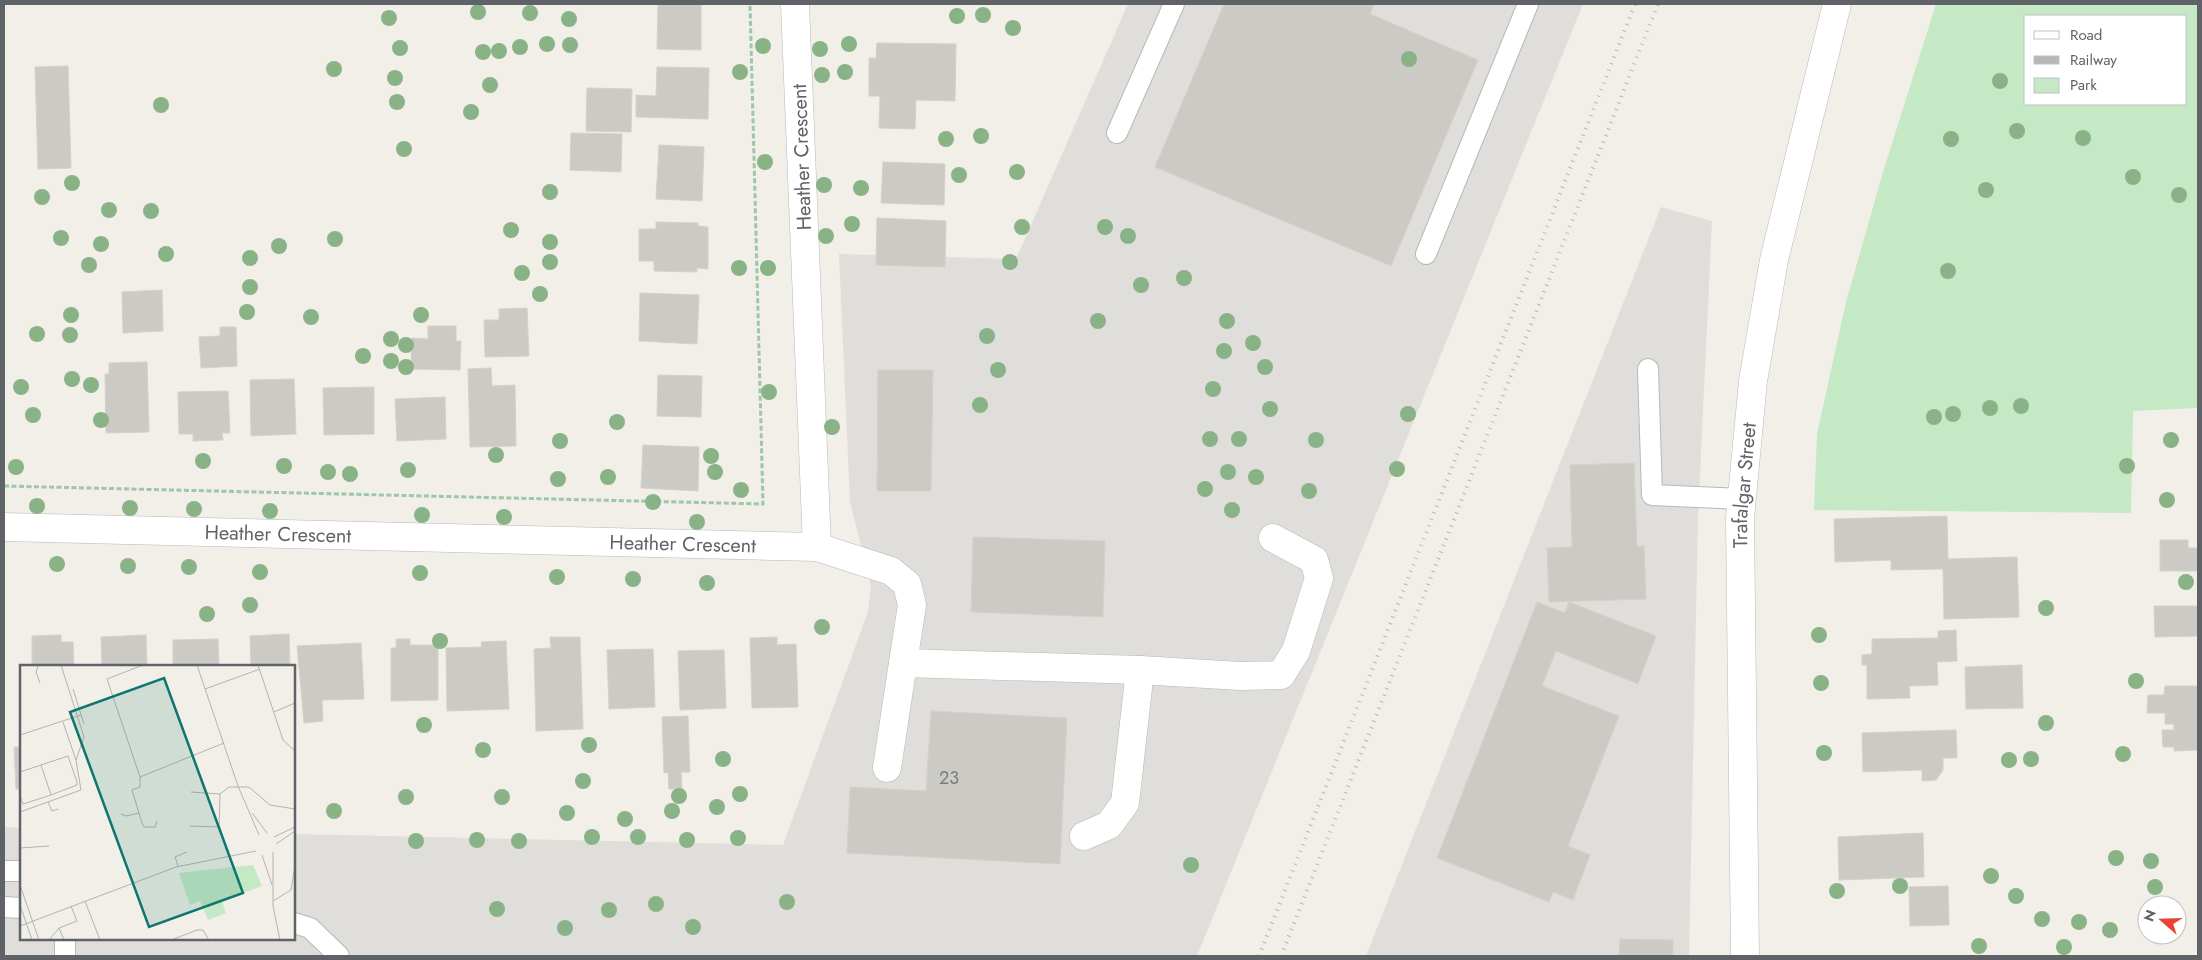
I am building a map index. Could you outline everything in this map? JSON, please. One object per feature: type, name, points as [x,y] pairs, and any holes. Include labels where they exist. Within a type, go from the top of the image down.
[{"type":"street","name":"Heather Crescent","points":[[4,527],[818,547],[795,4]]},
{"type":"street","name":"Trafalgar Street","points":[[1745,956],[1740,518],[1753,381],[1774,260],[1834,10]]},
{"type":"street","points":[[903,664],[1140,670],[1240,676],[1281,675],[1296,651],[1319,578],[1314,560],[1273,538]]},
{"type":"street","points":[[818,547],[891,571],[908,584],[912,605],[886,768]]},
{"type":"street","points":[[1084,836],[1109,825],[1125,803],[1140,670]]},
{"type":"lane","points":[[1117,134],[1174,4]]},
{"type":"lane","points":[[1426,254],[1528,4]]},
{"type":"lane","points":[[1648,369],[1652,495],[1742,498]]},
{"type":"lane","points":[[4,871],[20,871]]},
{"type":"lane","points":[[4,907],[20,908]]},
{"type":"lane","points":[[295,924],[310,928],[339,956]]},
{"type":"lane","points":[[65,940],[65,956]]},
{"type":"path","points":[[4,486],[763,504],[750,4]]},
{"type":"shaded area","points":[[1128,4],[1583,4],[1197,956],[4,956],[4,827],[20,828],[20,940],[295,940],[295,834],[783,845],[868,612],[871,586],[850,502],[839,254],[1016,259]]},
{"type":"shaded area","points":[[1661,207],[1712,221],[1698,516],[1689,956],[1366,956]]},
{"type":"green space","points":[[1936,4],[2198,4],[2198,408],[2133,411],[2131,513],[1814,510],[1817,434],[1846,302],[1883,172]]},
{"type":"building","points":[[658,4],[701,4],[701,50],[657,49]]},
{"type":"building","points":[[1224,4],[1374,4],[1370,14],[1478,60],[1391,266],[1155,167]]},
{"type":"building","points":[[877,43],[956,44],[955,101],[916,100],[915,129],[879,128],[880,96],[869,96],[869,58],[876,58]]},
{"type":"building","points":[[68,66],[71,168],[38,169],[35,67]]},
{"type":"building","points":[[657,67],[709,68],[708,119],[636,117],[636,95],[656,96]]},
{"type":"building","points":[[587,88],[632,89],[631,132],[586,131]]},
{"type":"building","points":[[571,133],[622,134],[621,172],[570,170]]},
{"type":"building","points":[[659,145],[704,147],[702,201],[656,199]]},
{"type":"building","points":[[883,162],[945,164],[944,205],[881,203]]},
{"type":"building","points":[[877,218],[946,221],[945,267],[876,265]]},
{"type":"building","points":[[656,222],[698,223],[698,226],[708,227],[708,269],[697,268],[697,272],[654,271],[654,261],[639,261],[639,229],[656,229]]},
{"type":"building","points":[[162,290],[163,331],[123,333],[122,292]]},
{"type":"building","points":[[640,293],[699,295],[697,344],[639,341]]},
{"type":"building","points":[[527,308],[529,356],[485,357],[484,320],[499,320],[499,309]]},
{"type":"building","points":[[428,326],[456,326],[456,341],[461,341],[460,370],[411,369],[412,338],[428,339]]},
{"type":"building","points":[[220,327],[236,327],[237,366],[201,368],[199,337],[220,336]]},
{"type":"building","points":[[147,362],[149,432],[106,433],[105,374],[109,374],[109,363]]},
{"type":"building","points":[[491,368],[492,386],[515,385],[516,446],[470,447],[468,369]]},
{"type":"building","points":[[878,370],[933,370],[931,491],[877,491]]},
{"type":"building","points":[[658,375],[702,376],[701,417],[657,416]]},
{"type":"building","points":[[294,379],[296,434],[251,436],[250,380]]},
{"type":"building","points":[[374,387],[374,434],[324,435],[323,388]]},
{"type":"building","points":[[228,391],[230,433],[222,433],[223,440],[193,441],[193,434],[179,434],[178,392]]},
{"type":"building","points":[[445,397],[446,439],[397,441],[395,399]]},
{"type":"building","points":[[643,445],[699,447],[698,491],[641,488]]},
{"type":"building","points":[[1634,463],[1637,546],[1644,546],[1646,599],[1549,602],[1547,548],[1572,547],[1570,465]]},
{"type":"building","points":[[1947,516],[1948,559],[2017,557],[2019,617],[1944,619],[1943,569],[1891,570],[1891,560],[1835,562],[1834,519]]},
{"type":"building","points":[[973,537],[1105,541],[1103,617],[971,612]]},
{"type":"building","points":[[2160,540],[2188,540],[2188,548],[2198,548],[2198,571],[2160,571]]},
{"type":"building","points":[[1537,602],[1565,613],[1569,602],[1656,636],[1638,684],[1556,651],[1542,686],[1619,716],[1568,846],[1590,855],[1573,900],[1553,892],[1549,902],[1437,858]]},
{"type":"building","points":[[2154,606],[2198,606],[2198,636],[2155,637]]},
{"type":"building","points":[[1956,630],[1957,661],[1937,662],[1938,685],[1909,686],[1910,698],[1867,699],[1867,665],[1862,665],[1862,655],[1872,654],[1872,639],[1938,638],[1938,631]]},
{"type":"building","points":[[289,634],[290,665],[251,665],[250,636]]},
{"type":"building","points":[[61,635],[61,642],[73,642],[74,665],[32,665],[32,636]]},
{"type":"building","points":[[146,635],[147,665],[102,665],[101,637]]},
{"type":"building","points":[[550,637],[580,637],[583,729],[536,731],[534,649],[551,648]]},
{"type":"building","points":[[777,637],[777,645],[796,644],[798,707],[752,708],[750,638]]},
{"type":"building","points":[[218,639],[219,665],[173,665],[173,640]]},
{"type":"building","points":[[396,639],[410,639],[410,645],[438,645],[438,700],[391,701],[391,648],[396,648]]},
{"type":"building","points":[[506,641],[509,709],[447,711],[446,648],[482,647],[481,642]]},
{"type":"building","points":[[361,643],[364,699],[322,700],[323,721],[304,723],[297,646]]},
{"type":"building","points":[[653,649],[655,707],[609,709],[607,650]]},
{"type":"building","points":[[724,650],[726,708],[680,710],[678,651]]},
{"type":"building","points":[[2022,665],[2023,708],[1966,709],[1965,667]]},
{"type":"building","points":[[2165,686],[2198,686],[2198,750],[2174,751],[2174,747],[2163,747],[2162,730],[2174,730],[2174,724],[2165,724],[2165,713],[2147,713],[2148,695],[2164,695]]},
{"type":"building","points":[[931,711],[1067,718],[1060,864],[847,853],[850,787],[926,791]]},
{"type":"building","points":[[688,716],[690,772],[681,772],[682,789],[669,789],[668,772],[664,773],[662,717]]},
{"type":"building","points":[[1956,730],[1957,758],[1943,758],[1943,770],[1936,780],[1922,781],[1922,770],[1863,772],[1862,733]]},
{"type":"building","points":[[14,747],[20,747],[20,789],[16,789]]},
{"type":"building","points":[[1923,833],[1924,877],[1839,880],[1838,837]]},
{"type":"building","points":[[1948,886],[1949,925],[1910,926],[1909,887]]},
{"type":"building","points":[[1620,939],[1673,940],[1673,956],[1619,956]]},
{"type":"railway","points":[[1259,956],[1635,4]]},
{"type":"railway","points":[[1281,956],[1658,4]]}]
